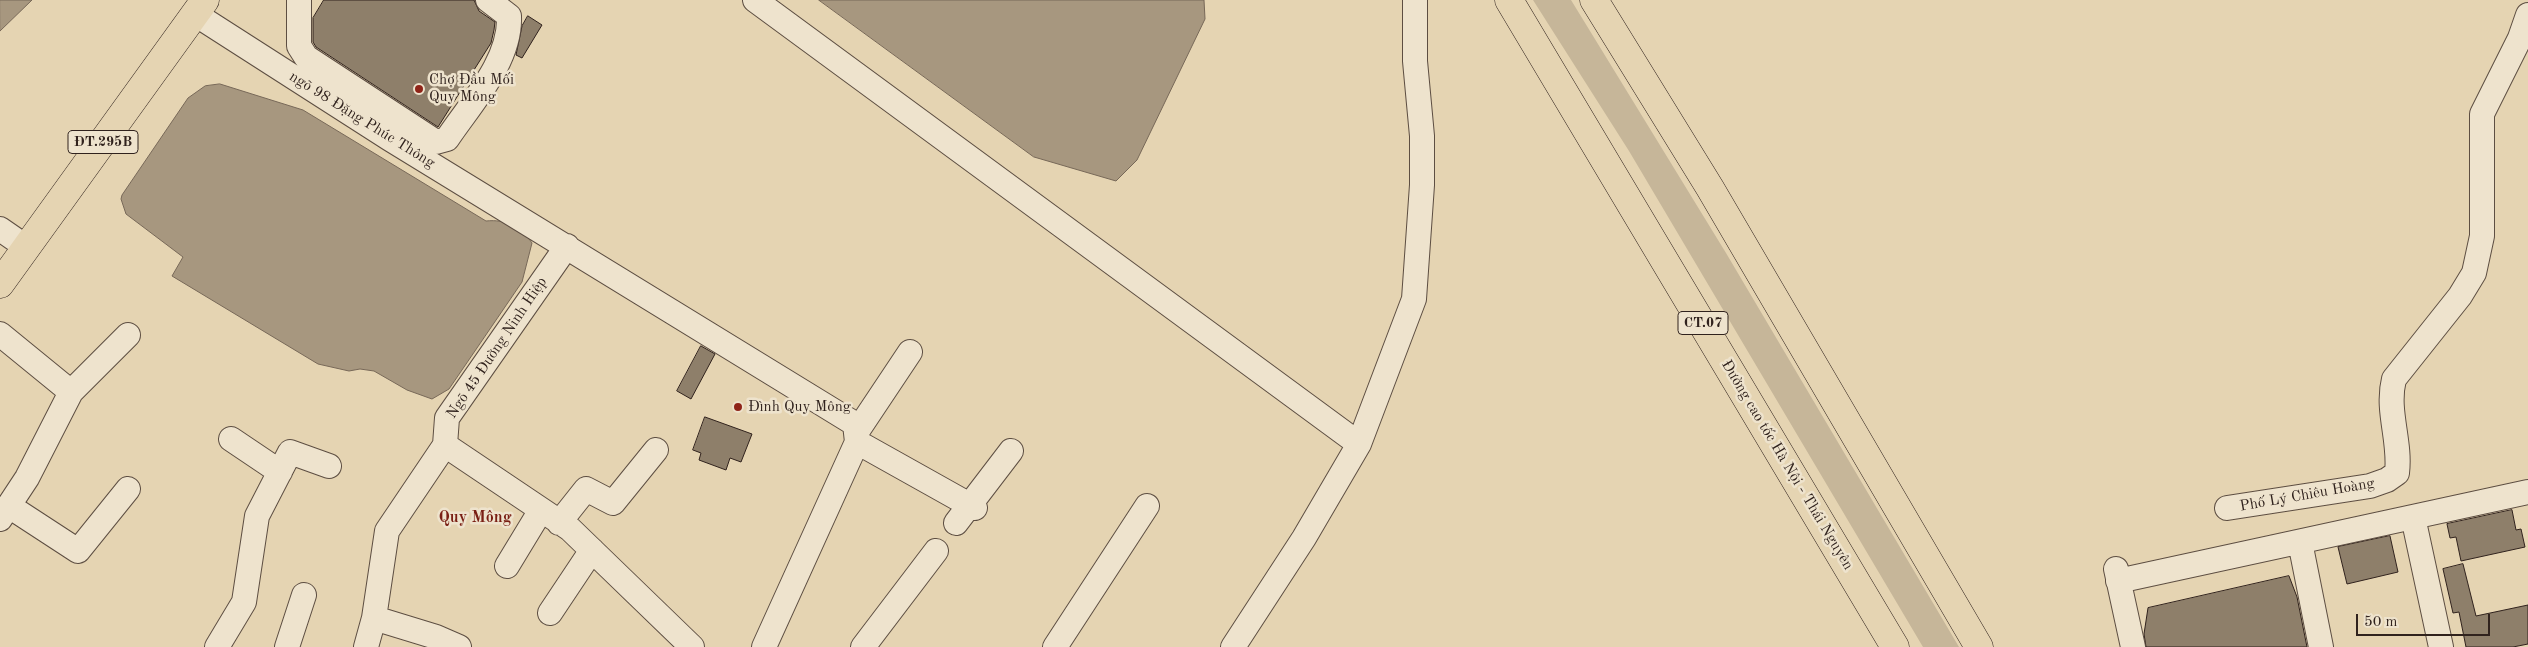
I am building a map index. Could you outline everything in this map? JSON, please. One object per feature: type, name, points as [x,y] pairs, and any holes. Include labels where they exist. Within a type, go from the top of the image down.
[{"type":"main road","name":"Đường cao tốc Hà Nội - Thái Nguyên","points":[[1509,0],[1894,647]]},
{"type":"main road","points":[[1594,0],[1710,188],[1979,647]]},
{"type":"main road","name":"ĐT.295B","points":[[0,284],[200,7]]},
{"type":"street","points":[[299,0],[299,46],[306,57],[436,142],[447,139],[490,76],[510,30],[509,16],[488,0]]},
{"type":"street","points":[[756,0],[1359,444]]},
{"type":"street","points":[[1234,647],[1304,538],[1359,444],[1414,299],[1422,185],[1422,136],[1415,61],[1415,0]]},
{"type":"street","name":"ngõ 98 Đặng Phúc Thông","points":[[200,7],[390,139],[843,416],[855,424],[857,437]]},
{"type":"street","name":"Phố Lý Chiêu Hoàng","points":[[2227,508],[2370,486],[2387,480],[2397,473],[2398,451],[2391,415],[2391,391],[2394,380],[2460,296],[2474,273],[2482,236],[2482,114],[2520,38],[2528,16]]},
{"type":"street","points":[[0,229],[26,248]]},
{"type":"street","name":"Ngõ 45 Đường Ninh Hiệp","points":[[366,647],[374,618],[387,531],[445,445],[447,418],[567,246]]},
{"type":"street","points":[[0,334],[71,392]]},
{"type":"street","points":[[128,335],[71,392],[27,478],[4,512],[78,551],[128,489]]},
{"type":"street","points":[[764,647],[857,437],[910,352]]},
{"type":"street","points":[[857,437],[967,512],[1010,451]]},
{"type":"street","points":[[231,439],[280,472]]},
{"type":"street","points":[[445,445],[570,529],[668,622],[688,646]]},
{"type":"street","points":[[507,566],[550,517],[586,489],[613,504],[656,450]]},
{"type":"street","points":[[217,647],[244,602],[257,516],[290,452],[329,466]]},
{"type":"street","points":[[2133,647],[2117,575],[2300,542],[2528,492]]},
{"type":"street","points":[[1054,647],[1147,506]]},
{"type":"street","points":[[2413,517],[2441,647]]},
{"type":"street","points":[[2300,542],[2321,647]]},
{"type":"street","points":[[550,613],[592,550]]},
{"type":"street","points":[[863,647],[936,551]]},
{"type":"street","points":[[287,647],[304,595]]},
{"type":"street","points":[[374,618],[436,637],[459,647]]},
{"type":"shaded area","points":[[0,0],[32,0],[0,31]]},
{"type":"shaded area","points":[[819,0],[1204,0],[1205,19],[1137,160],[1116,181],[1034,157]]},
{"type":"shaded area","points":[[1533,0],[1571,0],[1726,253],[1959,647],[1923,647],[1629,151]]},
{"type":"shaded area","points":[[220,84],[303,110],[486,221],[500,221],[512,225],[523,232],[532,243],[522,282],[449,389],[432,399],[407,390],[374,371],[360,369],[349,371],[318,364],[172,276],[183,257],[126,214],[121,199],[122,195],[188,98],[205,86]]},
{"type":"building","points":[[324,0],[474,0],[479,11],[495,22],[494,30],[491,43],[438,127],[316,47],[313,42],[313,18]]},
{"type":"building","points":[[528,16],[542,25],[522,58],[516,55],[522,26]]},
{"type":"building","points":[[701,346],[715,354],[691,399],[677,391]]},
{"type":"building","points":[[705,417],[752,434],[741,462],[730,458],[726,470],[699,460],[701,453],[693,450]]},
{"type":"building","points":[[2512,510],[2516,530],[2521,529],[2525,547],[2461,561],[2456,537],[2450,538],[2447,524]]},
{"type":"building","points":[[2390,536],[2398,572],[2347,584],[2338,547]]},
{"type":"building","points":[[2463,564],[2476,616],[2528,605],[2528,644],[2513,647],[2466,647],[2459,612],[2453,613],[2443,569]]},
{"type":"building","points":[[2289,576],[2297,597],[2307,647],[2146,647],[2144,634],[2148,608]]},
{"type":"place","name":"Chợ Đầu Mối Quy Mông","points":[[419,89]]},
{"type":"place","name":"Đình Quy Mông","points":[[738,407]]},
{"type":"district","name":"Quy Mông","points":[[475,518]]}]
